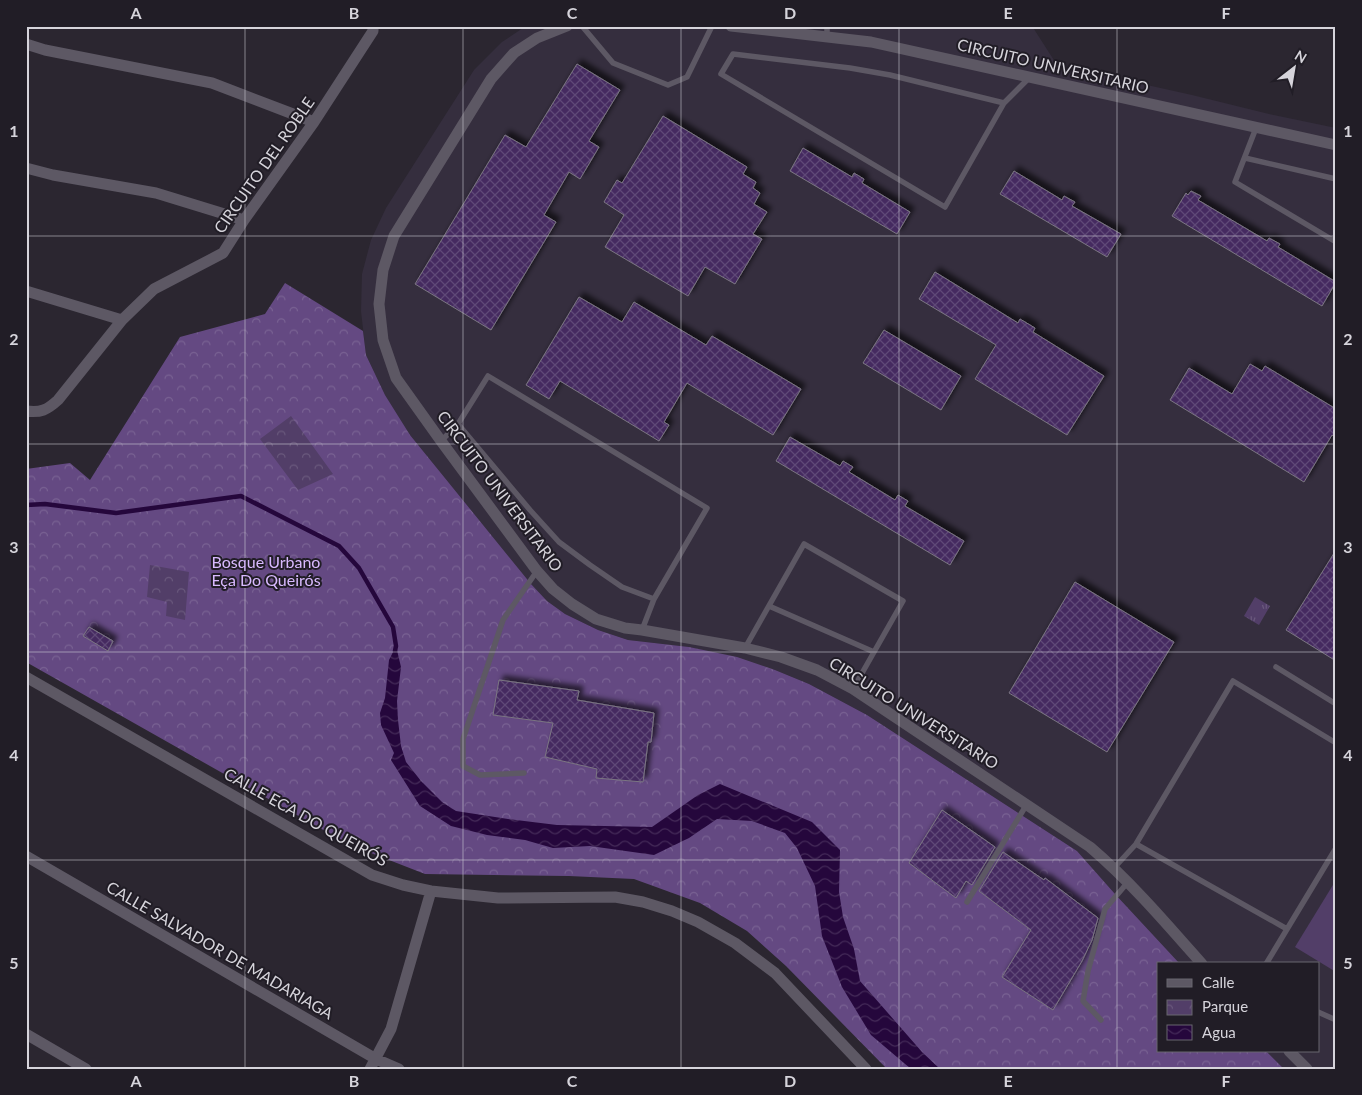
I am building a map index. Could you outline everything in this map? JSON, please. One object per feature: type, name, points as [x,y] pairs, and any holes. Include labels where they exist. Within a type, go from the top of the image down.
[{"type":"street","name":"CIRCUITO DEL ROBLE","points":[[26,411],[46,410],[58,400],[122,320],[154,289],[223,253],[244,220],[314,122],[373,31],[372,26]]},
{"type":"street","name":"CIRCUITO UNIVERSITARIO","points":[[567,26],[537,38],[514,53],[491,79],[394,236],[383,270],[379,304],[383,340],[396,378],[536,571],[553,589],[572,604],[596,618],[625,628],[745,648],[780,657],[817,670],[853,689],[1090,847],[1128,882],[1200,962]]},
{"type":"street","name":"CIRCUITO UNIVERSITARIO","points":[[732,26],[827,32],[1336,145]]},
{"type":"street","points":[[26,44],[45,50],[212,83],[314,122]]},
{"type":"street","points":[[26,168],[53,175],[156,193],[244,220]]},
{"type":"street","points":[[26,291],[122,320]]},
{"type":"street","name":"CALLE ECA DO QUEIRÓS","points":[[26,677],[372,874],[403,885],[431,891],[498,898],[615,897],[643,902],[698,922],[735,943],[775,973],[866,1069]]},
{"type":"street","name":"CALLE SALVADOR DE MADARIAGA","points":[[26,856],[373,1064],[399,1069]]},
{"type":"street","points":[[373,1064],[391,1029],[431,891]]},
{"type":"street","points":[[26,1034],[86,1069]]},
{"type":"street","points":[[1290,1052],[1307,1069]]},
{"type":"lane","points":[[582,26],[614,63],[668,86],[687,76],[712,26]]},
{"type":"lane","points":[[1004,103],[890,75],[850,68],[733,54],[721,74],[945,207],[1004,103],[1030,77]]},
{"type":"lane","points":[[1256,127],[1235,182],[1336,242]]},
{"type":"lane","points":[[1245,158],[1336,179]]},
{"type":"lane","points":[[441,441],[458,424],[488,376],[707,508],[654,599],[642,630]]},
{"type":"lane","points":[[458,424],[559,542],[622,587],[654,599]]},
{"type":"lane","points":[[745,648],[804,544],[903,601],[853,689]]},
{"type":"lane","points":[[524,773],[480,775],[463,766],[464,739],[503,620],[536,571]]},
{"type":"lane","points":[[769,606],[874,652]]},
{"type":"lane","points":[[1276,667],[1336,704]]},
{"type":"lane","points":[[1114,868],[1136,844],[1233,680],[1336,744]]},
{"type":"lane","points":[[967,902],[1026,804]]},
{"type":"lane","points":[[1136,844],[1287,929]]},
{"type":"lane","points":[[1267,962],[1336,848]]},
{"type":"lane","points":[[1100,1020],[1083,1001],[1088,971],[1105,909],[1128,882]]},
{"type":"lane","points":[[1320,1013],[1336,1020]]},
{"type":"shaded area","points":[[526,26],[1032,26],[1057,65],[1336,128],[1336,1069],[1284,1069],[1267,1052],[1320,1052],[1320,962],[1178,962],[1077,851],[867,715],[809,684],[775,670],[689,647],[628,640],[598,630],[565,614],[547,601],[531,584],[410,435],[385,395],[366,355],[361,311],[362,274],[371,240],[386,208],[474,70],[502,42]]},
{"type":"green space","name":"Bosque Urbano Eça Do Queirós","points":[[285,283],[363,331],[366,355],[385,395],[410,435],[531,584],[547,601],[565,614],[598,630],[628,640],[689,647],[737,657],[775,670],[809,684],[867,715],[1077,851],[1178,962],[1157,962],[1157,1052],[1267,1052],[1284,1069],[887,1069],[786,966],[747,931],[700,903],[634,879],[425,874],[348,844],[26,662],[26,469],[70,463],[90,480],[180,337],[265,314]]},
{"type":"green space","points":[[291,416],[333,474],[298,490],[260,439]]},
{"type":"green space","points":[[150,565],[189,572],[185,620],[166,616],[167,602],[147,597]]},
{"type":"green space","points":[[1255,597],[1270,606],[1259,625],[1244,616]]},
{"type":"green space","points":[[1336,880],[1336,972],[1295,947]]},
{"type":"water","points":[[396,646],[401,667],[397,701],[398,720],[401,746],[406,762],[421,781],[442,802],[456,811],[557,825],[652,827],[698,795],[720,784],[812,822],[840,850],[839,892],[843,917],[854,949],[860,981],[922,1052],[940,1069],[911,1069],[871,1035],[842,987],[822,936],[815,886],[797,848],[785,833],[752,821],[717,819],[689,838],[654,855],[590,846],[553,848],[525,840],[487,835],[451,826],[420,806],[391,760],[394,753],[381,725],[380,713],[385,698],[389,660]]},
{"type":"building","points":[[577,64],[620,90],[589,141],[599,147],[580,179],[569,172],[544,215],[556,222],[491,330],[415,284],[505,135],[526,147]]},
{"type":"building","points":[[663,116],[747,167],[743,174],[756,182],[753,188],[760,193],[754,204],[767,212],[753,234],[762,239],[735,284],[705,267],[688,296],[605,247],[624,215],[604,202],[617,180],[622,183]]},
{"type":"building","points":[[803,148],[852,177],[854,173],[864,179],[862,183],[910,212],[897,234],[790,171]]},
{"type":"building","points":[[1014,171],[1062,200],[1064,196],[1075,202],[1072,206],[1121,234],[1107,257],[1000,194]]},
{"type":"building","points":[[1191,191],[1201,196],[1198,200],[1267,241],[1269,238],[1280,244],[1278,247],[1336,282],[1322,306],[1172,216],[1186,193],[1188,195]]},
{"type":"building","points":[[935,272],[1018,323],[1020,319],[1035,328],[1033,332],[1104,376],[1067,435],[975,379],[996,345],[919,299]]},
{"type":"building","points":[[579,297],[622,322],[634,302],[706,345],[712,336],[801,389],[773,435],[687,383],[664,422],[669,425],[659,441],[560,381],[549,399],[526,385]]},
{"type":"building","points":[[884,330],[961,376],[941,410],[863,363]]},
{"type":"building","points":[[1250,364],[1262,371],[1265,366],[1336,409],[1336,438],[1332,435],[1304,482],[1170,400],[1189,368],[1232,394]]},
{"type":"building","points":[[790,437],[840,466],[843,461],[853,467],[849,472],[895,500],[898,495],[908,501],[905,506],[964,541],[950,565],[776,461]]},
{"type":"building","points":[[1336,550],[1336,661],[1286,630]]},
{"type":"building","points":[[1075,582],[1174,642],[1107,752],[1009,693]]},
{"type":"building","points":[[89,627],[113,641],[108,651],[83,636]]},
{"type":"building","points":[[499,680],[579,691],[577,700],[654,713],[651,742],[648,742],[643,782],[596,778],[597,769],[545,757],[553,723],[493,715]]},
{"type":"building","points":[[942,810],[995,847],[972,885],[966,881],[956,898],[909,863]]},
{"type":"building","points":[[1003,852],[1044,880],[1045,878],[1098,918],[1092,940],[1082,961],[1053,1010],[1002,977],[1031,930],[979,891]]},
{"type":"waterway","points":[[26,505],[45,504],[116,513],[241,496],[339,546],[359,568],[393,627],[395,651]]}]
